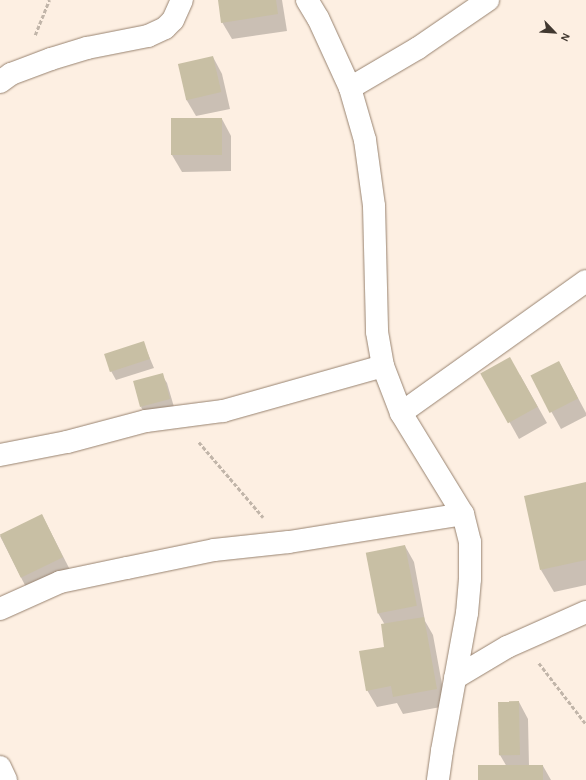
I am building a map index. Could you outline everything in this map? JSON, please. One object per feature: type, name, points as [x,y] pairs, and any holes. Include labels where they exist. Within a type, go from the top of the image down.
[{"type":"street","points":[[0,82],[11,74],[51,58],[87,48],[148,36],[164,28],[173,20],[182,0]]},
{"type":"street","points":[[307,0],[318,18],[350,88],[365,140],[374,206],[377,332],[383,366],[401,413],[463,514],[470,542],[470,579],[467,613],[438,780]]},
{"type":"street","points":[[350,88],[418,48],[488,0]]},
{"type":"street","points":[[401,413],[586,281]]},
{"type":"street","points":[[0,455],[67,442],[146,421],[181,418],[223,411],[383,366]]},
{"type":"street","points":[[0,609],[60,582],[214,550],[289,542],[463,514]]},
{"type":"street","points":[[455,678],[507,647],[584,614]]},
{"type":"street","points":[[0,767],[6,780]]},
{"type":"path","points":[[181,418],[211,458],[260,514],[289,542]]},
{"type":"path","points":[[523,640],[551,680],[586,724]]},
{"type":"building","points":[[218,0],[276,0],[278,14],[221,23]]},
{"type":"building","points":[[213,56],[221,92],[186,100],[178,64]]},
{"type":"building","points":[[171,118],[222,118],[222,155],[171,155]]},
{"type":"building","points":[[144,341],[150,359],[110,372],[104,354]]},
{"type":"building","points":[[510,357],[538,407],[508,423],[480,373]]},
{"type":"building","points":[[559,361],[578,398],[550,413],[530,376]]},
{"type":"building","points":[[163,373],[170,399],[140,407],[133,381]]},
{"type":"building","points":[[586,482],[586,560],[540,570],[524,496]]},
{"type":"building","points":[[42,514],[63,557],[21,578],[0,534]]},
{"type":"building","points":[[405,545],[417,606],[378,613],[366,553]]},
{"type":"building","points":[[424,617],[437,689],[393,697],[391,686],[366,691],[359,651],[384,647],[381,624]]},
{"type":"building","points":[[498,701],[519,701],[520,755],[499,755]]},
{"type":"building","points":[[478,765],[543,765],[543,780],[478,780]]}]
